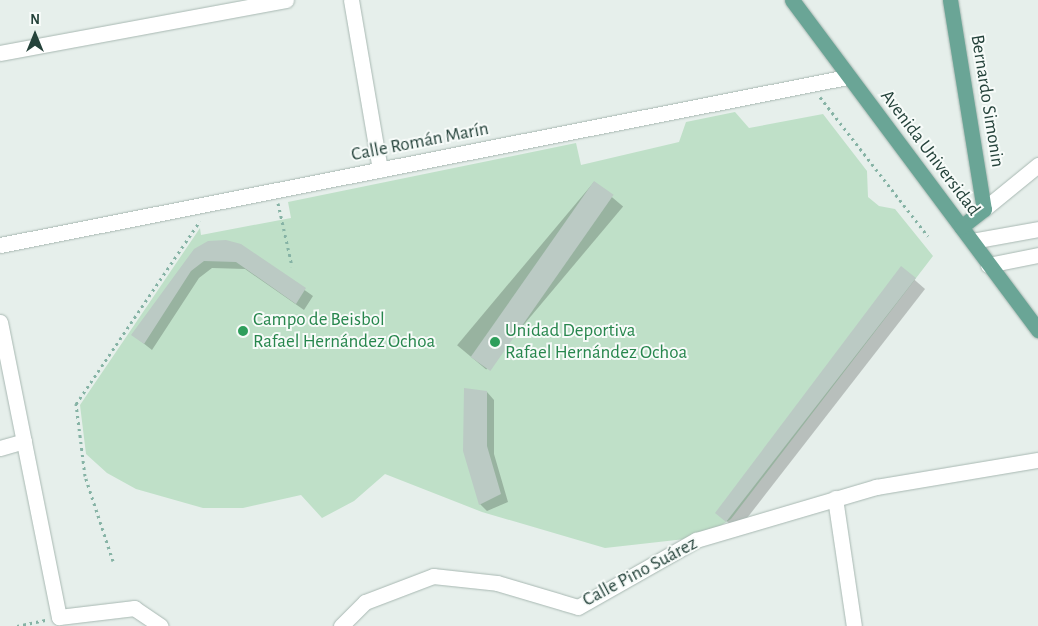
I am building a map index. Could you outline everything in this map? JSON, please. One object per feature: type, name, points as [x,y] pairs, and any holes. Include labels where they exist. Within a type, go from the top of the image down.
[{"type":"main road","name":"Avenida Universidad","points":[[792,0],[847,77],[1038,330]]},
{"type":"main road","name":"Bernardo Simonin","points":[[950,0],[984,209]]},
{"type":"main road","points":[[961,227],[984,209]]},
{"type":"street","points":[[0,53],[286,0]]},
{"type":"street","points":[[351,0],[380,170]]},
{"type":"street","name":"Calle Román Marín","points":[[0,245],[847,77]]},
{"type":"street","points":[[984,209],[1038,165]]},
{"type":"street","points":[[972,242],[1038,229]]},
{"type":"street","points":[[988,265],[1038,255]]},
{"type":"street","points":[[0,322],[59,617],[134,608],[161,626]]},
{"type":"street","points":[[0,448],[24,441]]},
{"type":"street","name":"Calle Pino Suárez","points":[[341,626],[366,602],[433,576],[497,583],[578,607],[696,540],[769,522],[835,498],[1038,460]]},
{"type":"street","points":[[835,498],[854,626]]},
{"type":"path","points":[[810,84],[928,236]]},
{"type":"path","points":[[275,191],[292,266]]},
{"type":"path","points":[[113,561],[85,476],[76,404],[211,203]]},
{"type":"path","points":[[17,626],[59,617]]},
{"type":"green space","name":"Unidad Deportiva Rafael Hernández Ochoa","points":[[735,112],[749,128],[823,114],[867,171],[868,197],[879,206],[895,209],[933,256],[731,519],[703,537],[605,548],[482,512],[385,474],[354,501],[322,518],[301,495],[243,508],[203,508],[136,489],[107,473],[86,454],[80,405],[200,228],[201,235],[291,218],[288,202],[576,143],[581,165],[679,142],[686,122]]},
{"type":"building","points":[[594,181],[614,195],[490,371],[471,357]]},
{"type":"building","points":[[226,240],[241,244],[306,288],[296,304],[236,262],[204,261],[191,271],[144,344],[131,335],[194,249],[208,241]]},
{"type":"building","points":[[901,266],[916,278],[726,522],[715,513]]},
{"type":"building","points":[[464,388],[487,391],[487,446],[501,494],[479,505],[463,451]]},
{"type":"place","name":"Campo de Beisbol Rafael Hernández Ochoa","points":[[243,331]]},
{"type":"place","name":"Unidad Deportiva Rafael Hernández Ochoa","points":[[495,342]]}]
